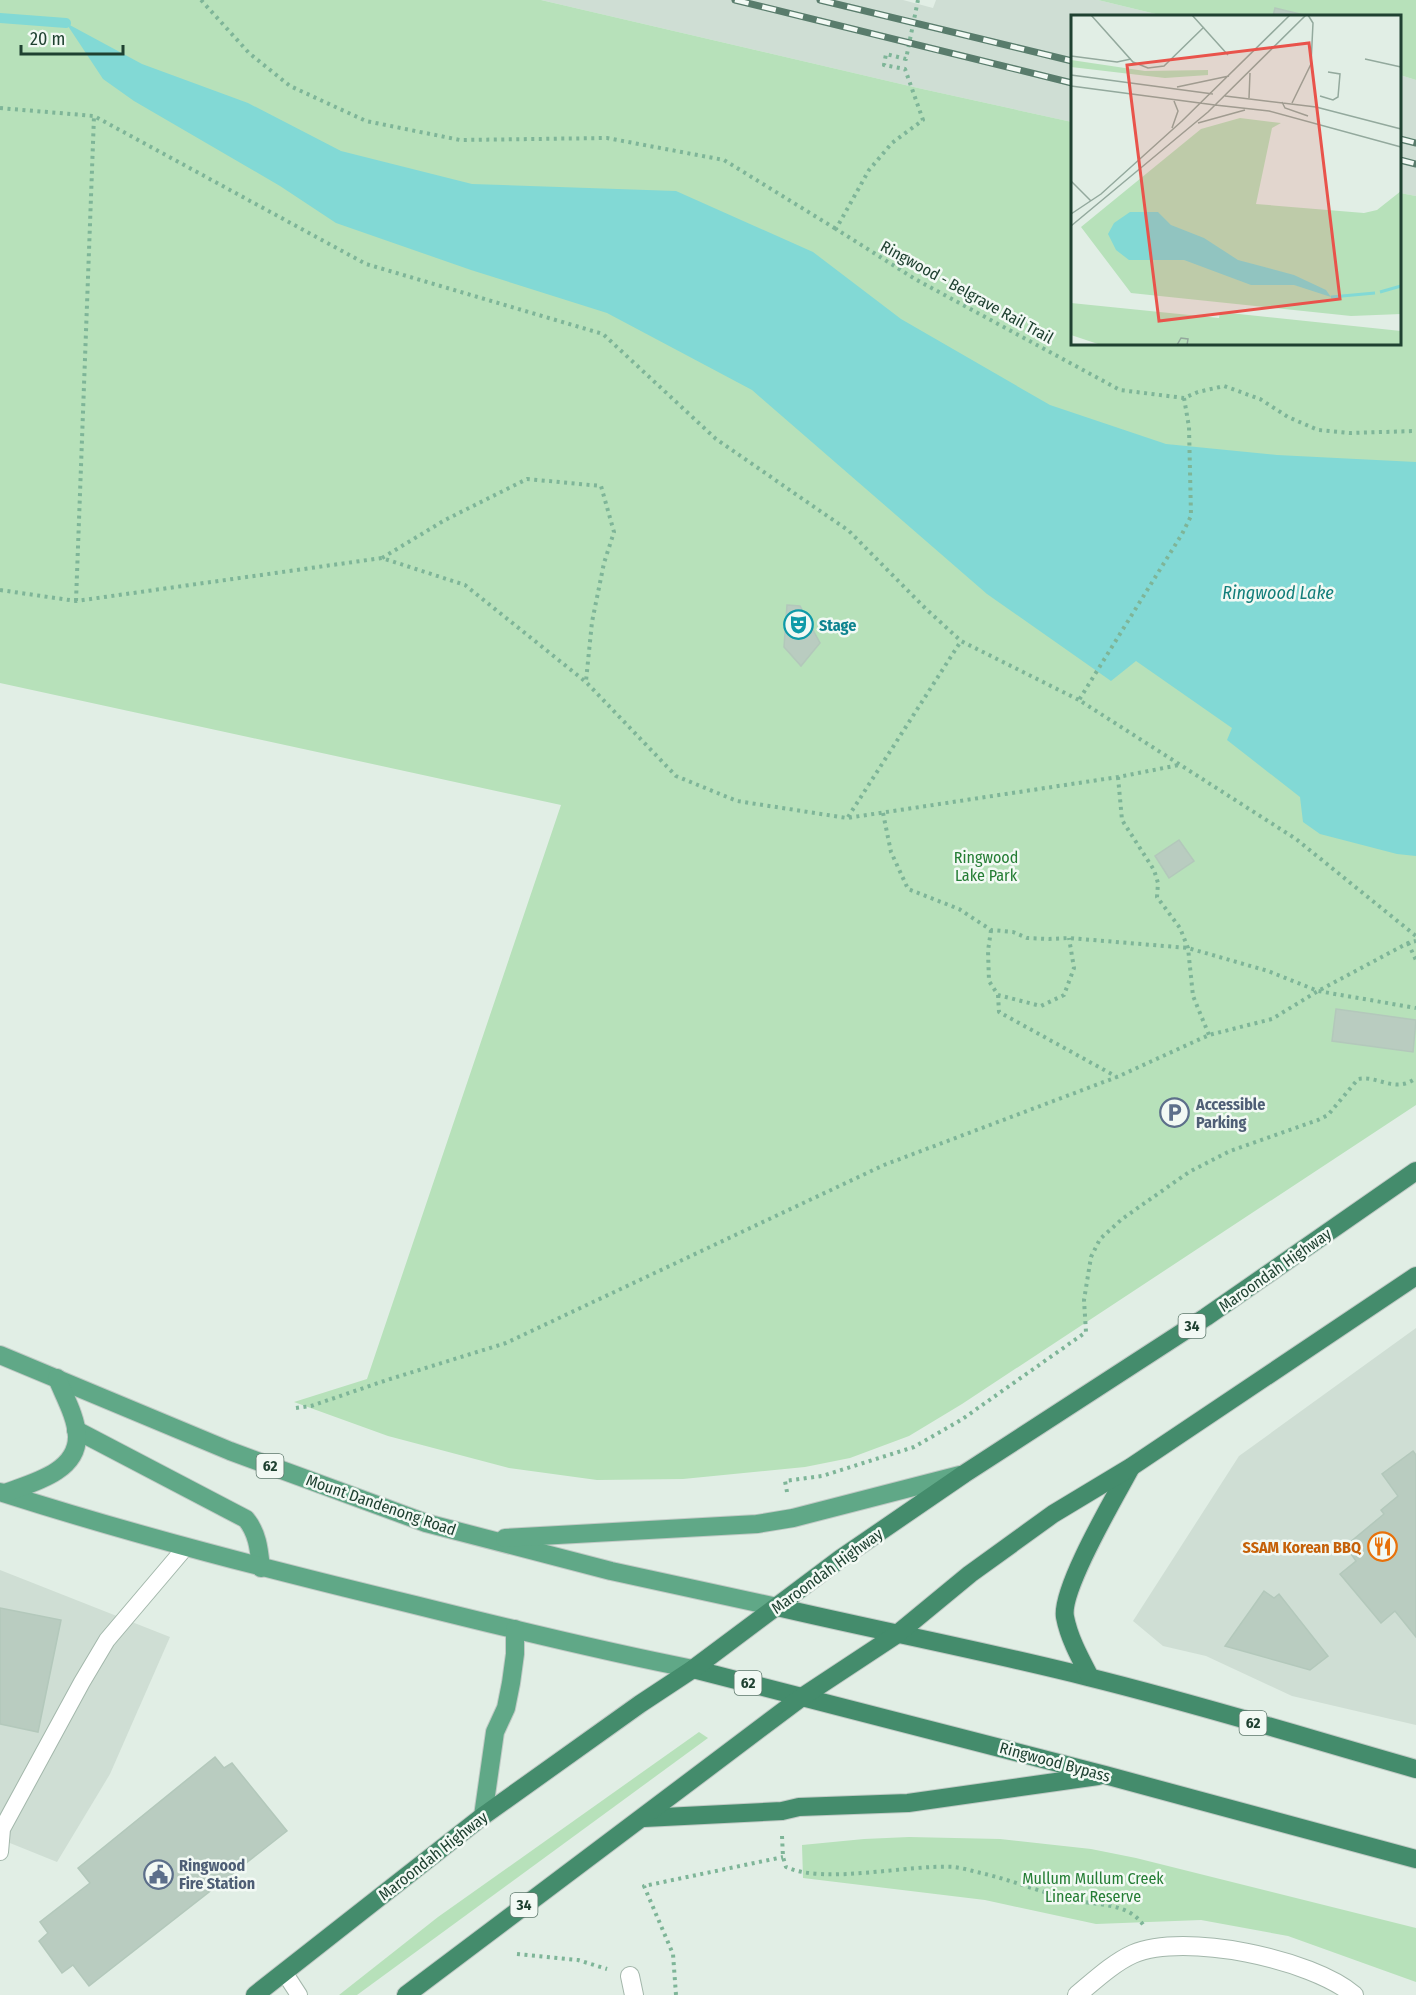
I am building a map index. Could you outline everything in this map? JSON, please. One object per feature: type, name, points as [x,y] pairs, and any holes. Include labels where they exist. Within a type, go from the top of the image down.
[{"type":"highway","name":"Maroondah Highway","points":[[255,1995],[483,1816],[693,1669],[840,1559],[964,1474],[1206,1317],[1416,1171]]},
{"type":"highway","name":"34","points":[[406,1995],[802,1697],[896,1635],[970,1574],[1053,1514],[1131,1467],[1412,1282]]},
{"type":"highway","points":[[1090,1677],[1074,1647],[1064,1615],[1068,1592],[1131,1467]]},
{"type":"highway","name":"62","points":[[777,1607],[896,1635],[971,1648],[1090,1677],[1416,1769]]},
{"type":"highway","name":"Ringwood Bypass","points":[[693,1669],[1105,1775],[1416,1859]]},
{"type":"highway","points":[[644,1818],[782,1811],[799,1807],[908,1803],[1105,1775]]},
{"type":"main road","name":"Mount Dandenong Road","points":[[0,1355],[230,1450],[426,1523],[622,1574],[777,1607]]},
{"type":"main road","points":[[2,1492],[38,1481],[61,1468],[74,1452],[77,1439],[76,1430],[57,1378]]},
{"type":"main road","points":[[76,1430],[246,1519],[253,1528],[257,1540],[261,1568]]},
{"type":"main road","points":[[488,1539],[757,1524],[793,1518],[964,1474]]},
{"type":"main road","name":"62","points":[[2,1492],[185,1548],[261,1568],[618,1655],[693,1669]]},
{"type":"main road","points":[[483,1816],[495,1732],[506,1708],[512,1683],[515,1629]]},
{"type":"street","points":[[1077,1995],[1105,1972],[1133,1954],[1191,1945],[1259,1955],[1327,1978],[1354,1995]]},
{"type":"street","points":[[630,1976],[634,1995]]},
{"type":"lane","points":[[0,1852],[2,1829],[107,1640],[185,1548]]},
{"type":"lane","points":[[284,1972],[299,1995]]},
{"type":"path","name":"Ringwood - Belgrave Rail Trail","points":[[201,0],[249,53],[290,86],[366,122],[460,140],[607,138],[724,160],[915,279],[1120,390],[1184,399],[1198,392],[1224,386],[1260,399],[1288,417],[1318,430],[1416,431]]},
{"type":"path","points":[[836,230],[869,170],[892,143],[923,120],[905,69],[884,65],[886,54],[906,59],[918,0]]},
{"type":"path","points":[[0,108],[94,116],[366,264],[603,334],[716,439],[849,531],[961,641],[1079,700],[1296,839],[1416,936]]},
{"type":"path","points":[[76,601],[94,116]]},
{"type":"path","points":[[1079,700],[1191,516],[1189,427],[1184,399]]},
{"type":"path","points":[[0,590],[76,601],[382,558],[445,520],[527,479],[601,486],[614,532],[604,563],[592,622],[586,682]]},
{"type":"path","points":[[382,558],[465,585],[586,682],[676,776],[737,801],[847,818],[1118,777],[1179,765]]},
{"type":"path","points":[[847,818],[961,641]]},
{"type":"path","points":[[1118,777],[1122,820],[1154,870],[1158,883],[1156,897],[1180,928],[1188,948],[1193,996],[1209,1035]]},
{"type":"path","points":[[883,813],[891,852],[908,889],[959,909],[991,930],[1014,932],[1027,938],[1069,938],[1188,948],[1268,970],[1294,983],[1318,991],[1416,1008]]},
{"type":"path","points":[[991,930],[988,951],[989,981],[998,994],[999,1012],[1117,1077]]},
{"type":"path","points":[[998,994],[1041,1005],[1064,995],[1074,968],[1069,938]]},
{"type":"path","points":[[296,1408],[311,1406],[506,1343],[884,1165],[1117,1077],[1209,1035],[1272,1019],[1318,991],[1408,943],[1416,941]]},
{"type":"path","points":[[1408,943],[1416,960]]},
{"type":"path","points":[[793,1518],[785,1481],[822,1476],[914,1447],[961,1420],[1086,1332],[1084,1300],[1091,1257],[1100,1239],[1122,1220],[1189,1172],[1230,1151],[1318,1120],[1328,1114],[1358,1079],[1387,1085],[1408,1084],[1416,1078]]},
{"type":"path","points":[[782,1811],[783,1857],[786,1867],[798,1873],[837,1874],[905,1868],[955,1867],[991,1875],[1072,1900],[1126,1909],[1139,1919],[1159,1949]]},
{"type":"path","points":[[676,1995],[673,1954],[644,1886],[783,1857]]},
{"type":"path","points":[[517,1954],[578,1960],[630,1976]]},
{"type":"shaded area","points":[[541,0],[903,0],[933,8],[936,0],[1098,0],[1160,15],[1071,15],[1071,122]]},
{"type":"shaded area","points":[[1401,75],[1416,80],[1416,196],[1401,193]]},
{"type":"shaded area","points":[[1416,1328],[1416,1725],[1292,1696],[1206,1656],[1163,1646],[1133,1621],[1239,1456]]},
{"type":"shaded area","points":[[0,1570],[170,1637],[110,1774],[57,1862],[0,1839]]},
{"type":"green space","name":"Ringwood Lake Park","points":[[0,0],[541,0],[1071,122],[1071,345],[1401,345],[1401,193],[1416,196],[1416,1105],[962,1404],[909,1436],[850,1458],[805,1467],[683,1479],[597,1480],[509,1468],[388,1436],[294,1402],[367,1379],[561,805],[0,683]]},
{"type":"green space","points":[[1098,0],[1416,0],[1416,80],[1401,75],[1401,15],[1160,15]]},
{"type":"green space","points":[[699,1732],[708,1738],[357,1995],[339,1995],[438,1917]]},
{"type":"green space","name":"Mullum Mullum Creek Linear Reserve","points":[[909,1837],[1000,1839],[1091,1849],[1136,1858],[1416,1928],[1416,1982],[1288,1936],[1201,1920],[1096,1924],[985,1900],[803,1878],[802,1845]]},
{"type":"water","name":"Ringwood Lake","points":[[66,23],[142,64],[248,103],[341,151],[472,184],[676,191],[813,252],[901,319],[1050,405],[1166,444],[1277,455],[1416,462],[1416,856],[1397,854],[1320,834],[1303,822],[1300,797],[1227,740],[1232,728],[1136,661],[1111,681],[987,594],[752,390],[607,313],[471,270],[336,223],[280,186],[134,101],[103,79]]},
{"type":"building","points":[[1275,8],[1304,15],[1273,15]]},
{"type":"building","name":"Stage","points":[[787,605],[800,606],[820,643],[801,666],[784,647]]},
{"type":"building","points":[[1179,840],[1194,861],[1169,878],[1155,856]]},
{"type":"building","points":[[1336,1009],[1416,1020],[1413,1052],[1332,1041]]},
{"type":"building","name":"SSAM Korean BBQ","points":[[1413,1451],[1416,1455],[1416,1637],[1395,1611],[1381,1623],[1340,1574],[1356,1561],[1349,1551],[1349,1543],[1384,1514],[1381,1510],[1398,1496],[1382,1474]]},
{"type":"building","points":[[1264,1591],[1274,1598],[1279,1594],[1328,1656],[1310,1670],[1225,1646]]},
{"type":"building","points":[[0,1608],[61,1620],[38,1732],[0,1724]]},
{"type":"building","name":"Ringwood Fire Station","points":[[215,1757],[224,1768],[232,1763],[287,1831],[89,1986],[73,1965],[62,1973],[39,1941],[48,1933],[40,1922],[90,1883],[78,1868]]},
{"type":"waterway","points":[[0,18],[66,23]]},
{"type":"railway","points":[[735,0],[1071,83]]},
{"type":"railway","points":[[820,0],[1071,61]]},
{"type":"railway","points":[[1401,139],[1416,143]]},
{"type":"railway","points":[[1401,160],[1416,164]]},
{"type":"place","name":"Stage","points":[[798,625]]},
{"type":"place","name":"Accessible Parking","points":[[1175,1113]]},
{"type":"place","name":"SSAM Korean BBQ","points":[[1382,1547]]},
{"type":"place","name":"Ringwood Fire Station","points":[[158,1874]]}]
